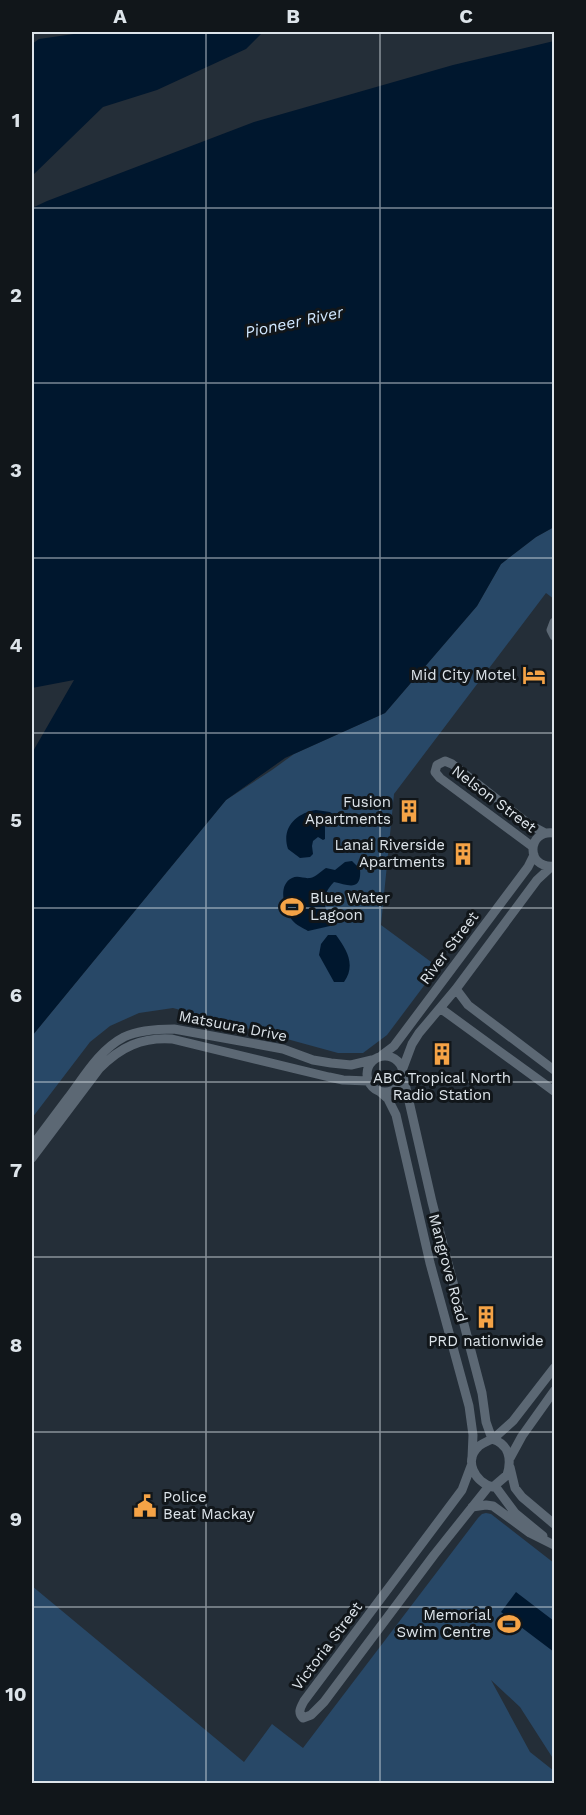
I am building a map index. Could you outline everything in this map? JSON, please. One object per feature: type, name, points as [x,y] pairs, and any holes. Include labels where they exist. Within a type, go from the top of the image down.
[{"type":"street","points":[[555,622],[551,630],[555,636]]},
{"type":"street","name":"Nelson Street","points":[[533,851],[440,778],[435,772],[437,765],[445,761],[452,764],[530,825],[552,832]]},
{"type":"street","name":"River Street","points":[[382,1055],[394,1046],[528,867],[537,838],[552,832]]},
{"type":"street","points":[[533,851],[540,864],[553,867]]},
{"type":"street","name":"River Street","points":[[403,1072],[412,1044],[537,880],[553,867]]},
{"type":"street","points":[[456,989],[468,1005],[555,1070]]},
{"type":"street","points":[[440,1008],[555,1091]]},
{"type":"street","name":"Matsuura Drive","points":[[32,1146],[98,1058],[124,1037],[139,1032],[174,1029],[283,1049],[313,1060],[340,1064],[351,1065],[372,1060]]},
{"type":"street","name":"Matsuura Drive","points":[[32,1158],[105,1063],[127,1046],[143,1041],[172,1039],[328,1077],[368,1081]]},
{"type":"street","points":[[382,1055],[397,1059],[403,1072],[402,1081],[395,1089],[390,1091],[374,1089],[368,1081],[367,1070],[372,1060],[382,1055]]},
{"type":"street","name":"Mangrove Road","points":[[403,1072],[432,1202],[482,1393],[485,1420],[492,1439]]},
{"type":"street","name":"Mangrove Road","points":[[379,1091],[388,1099],[396,1116],[428,1252],[469,1406],[473,1435],[472,1462]]},
{"type":"street","points":[[555,1368],[517,1417],[492,1439],[480,1446],[472,1462],[475,1475],[492,1486],[519,1516],[555,1545]]},
{"type":"street","points":[[492,1486],[507,1475],[510,1462],[522,1436],[555,1391]]},
{"type":"street","points":[[492,1439],[499,1441],[509,1452],[515,1488],[522,1497],[555,1524]]},
{"type":"street","name":"Victoria Street","points":[[472,1462],[462,1490],[304,1701],[299,1711],[303,1718],[311,1715],[324,1702],[472,1507],[492,1486]]},
{"type":"street","points":[[472,1507],[486,1504],[493,1506],[530,1533],[555,1545]]},
{"type":"shaded area","points":[[554,527],[554,599],[546,593],[394,794],[381,925],[438,967],[387,1035],[363,1053],[338,1053],[173,1008],[139,1013],[110,1026],[90,1042],[32,1118],[32,1036],[226,800],[294,754],[385,713],[477,606],[501,564],[536,537]]},
{"type":"shaded area","points":[[486,1513],[491,1514],[554,1563],[554,1760],[520,1707],[491,1680],[530,1752],[554,1771],[554,1783],[32,1783],[32,1586],[244,1762],[272,1724],[303,1748],[478,1518]]},
{"type":"water","points":[[88,32],[263,32],[246,49],[157,90],[103,107],[32,176],[32,44],[39,39]]},
{"type":"water","name":"Pioneer River","points":[[554,41],[554,527],[536,537],[501,564],[477,606],[385,713],[285,758],[226,800],[32,1036],[32,753],[74,680],[32,688],[32,208],[254,122],[453,65]]},
{"type":"water","points":[[316,810],[330,812],[336,816],[335,821],[325,825],[325,839],[318,837],[313,841],[313,854],[310,857],[300,858],[288,849],[286,841],[289,828],[302,814]]},
{"type":"water","points":[[352,861],[360,869],[359,881],[353,885],[334,882],[325,897],[327,912],[332,923],[330,926],[308,931],[294,922],[289,916],[283,898],[287,881],[294,877],[312,877],[326,868],[335,870],[345,862]]},
{"type":"water","points":[[328,935],[336,935],[349,958],[348,976],[344,982],[334,982],[319,955],[321,944]]},
{"type":"water","points":[[516,1592],[554,1621],[554,1652],[501,1612]]},
{"type":"place","name":"Mid City Motel","points":[[534,675]]},
{"type":"place","name":"Fusion Apartments","points":[[409,811]]},
{"type":"place","name":"Lanai Riverside Apartments","points":[[463,854]]},
{"type":"place","name":"Blue Water Lagoon","points":[[292,907]]},
{"type":"place","name":"ABC Tropical North Radio Station","points":[[442,1054]]},
{"type":"place","name":"PRD nationwide","points":[[486,1317]]},
{"type":"place","name":"Police Beat Mackay","points":[[145,1506]]},
{"type":"place","name":"Memorial Swim Centre","points":[[509,1624]]}]
